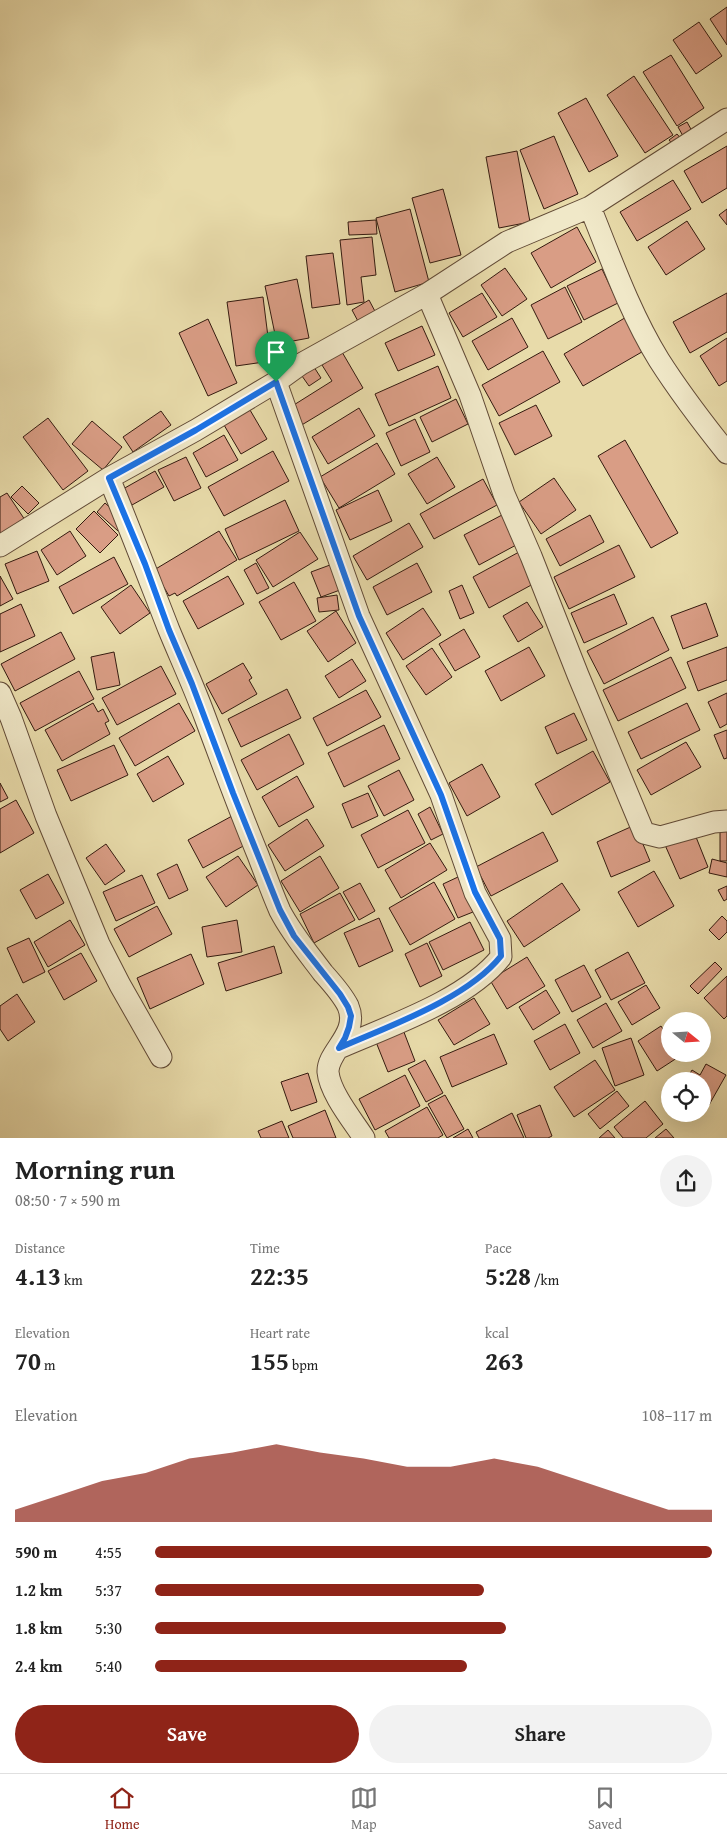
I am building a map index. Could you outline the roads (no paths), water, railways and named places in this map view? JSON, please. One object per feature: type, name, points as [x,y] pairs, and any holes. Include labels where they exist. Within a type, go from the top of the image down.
[{"type":"street","points":[[0,546],[109,478],[196,430],[276,382],[308,360],[427,294],[507,242],[590,207],[727,119]]},
{"type":"street","points":[[590,207],[628,300],[659,360],[699,419],[727,453]]},
{"type":"street","points":[[427,294],[470,395],[504,494],[644,833],[660,837],[714,822],[727,821]]},
{"type":"street","points":[[276,382],[359,616],[441,795],[475,892],[500,939],[501,956],[492,968],[442,1002],[339,1048]]},
{"type":"street","points":[[109,478],[145,564],[169,630],[280,910],[294,936],[340,994],[348,1007],[351,1016],[349,1027],[345,1038],[329,1064],[330,1080],[344,1108],[364,1138]]},
{"type":"street","points":[[0,693],[11,718],[46,816],[99,944],[161,1057]]}]
